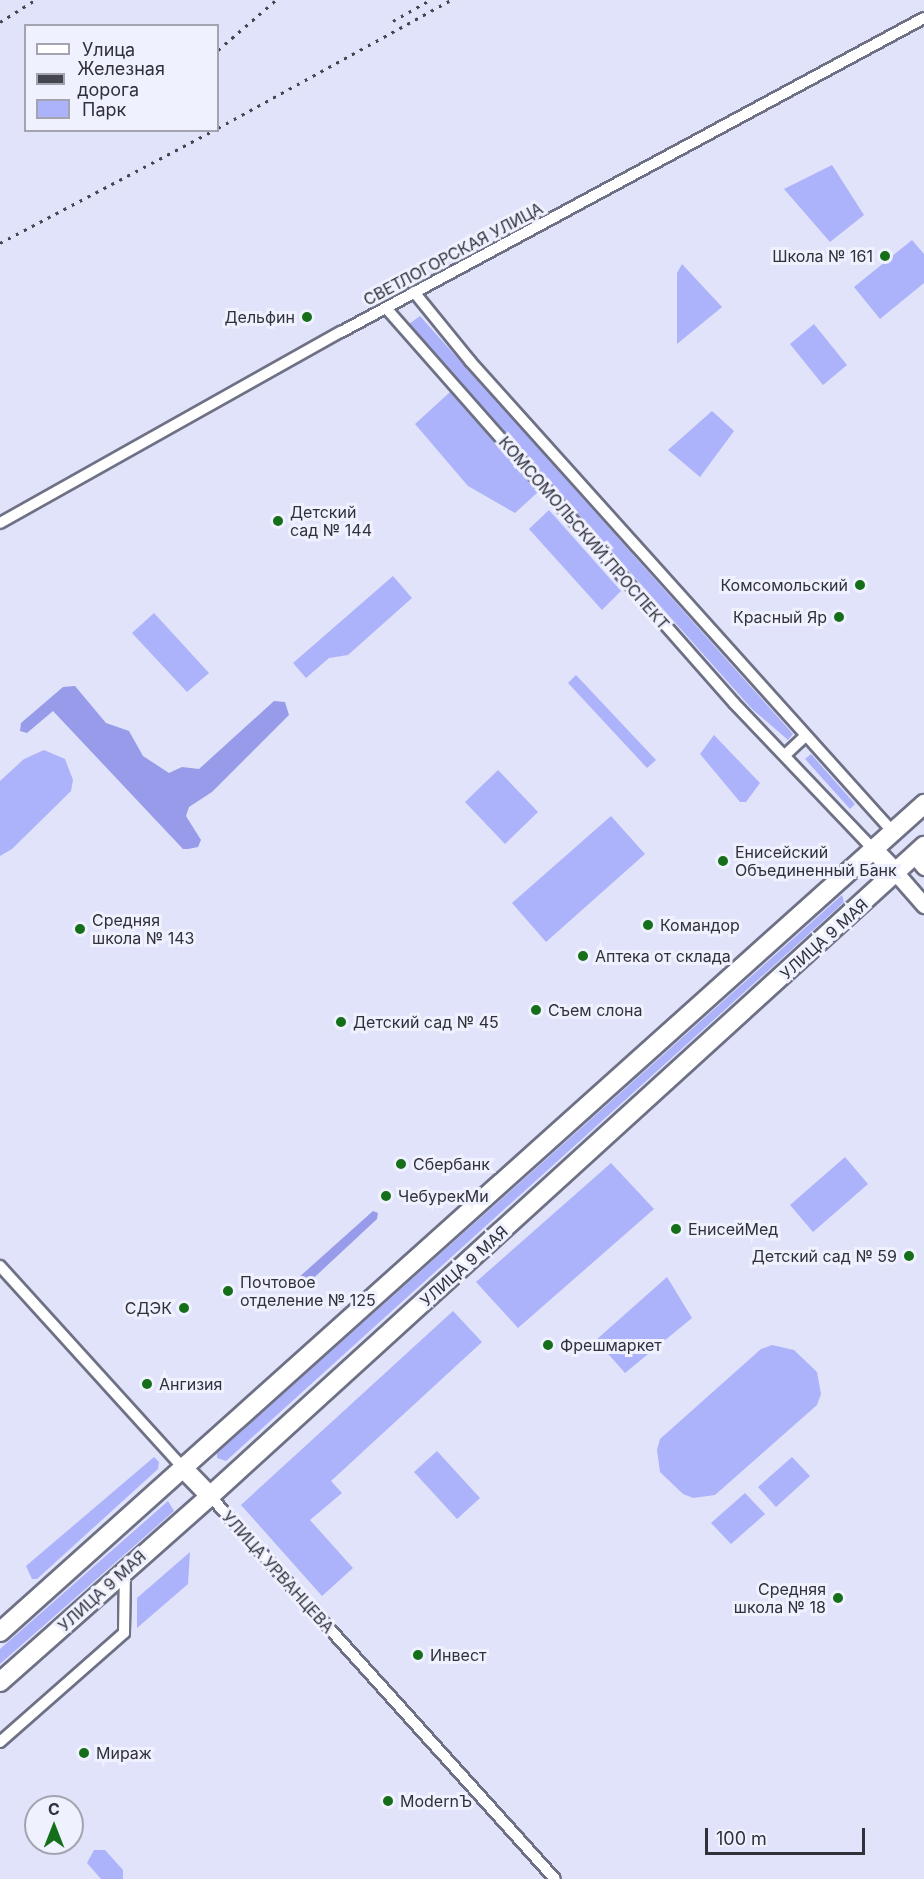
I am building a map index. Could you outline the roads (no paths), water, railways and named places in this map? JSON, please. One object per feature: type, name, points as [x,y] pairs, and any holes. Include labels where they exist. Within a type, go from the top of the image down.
[{"type":"main road","name":"УЛИЦА 9 МАЯ","points":[[0,1632],[924,804]]},
{"type":"main road","name":"КОМСОМОЛЬСКИЙ ПРОСПЕКТ","points":[[892,831],[921,856]]},
{"type":"main road","name":"КОМСОМОЛЬСКИЙ ПРОСПЕКТ","points":[[873,849],[924,905]]},
{"type":"main road","name":"УЛИЦА 9 МАЯ","points":[[0,1682],[210,1496],[896,873],[921,856]]},
{"type":"main road","name":"УЛИЦА УРВАНЦЕВА","points":[[183,1468],[210,1496]]},
{"type":"street","name":"СВЕТЛОГОРСКАЯ УЛИЦА","points":[[0,524],[414,292],[924,18]]},
{"type":"street","name":"КОМСОМОЛЬСКИЙ ПРОСПЕКТ","points":[[414,292],[470,361],[804,737],[892,831]]},
{"type":"street","name":"КОМСОМОЛЬСКИЙ ПРОСПЕКТ","points":[[386,308],[734,703],[873,849]]},
{"type":"street","points":[[785,755],[804,737]]},
{"type":"street","name":"УЛИЦА УРВАНЦЕВА","points":[[0,1266],[183,1468]]},
{"type":"street","name":"УЛИЦА УРВАНЦЕВА","points":[[210,1496],[555,1879]]},
{"type":"street","points":[[0,1742],[124,1633],[125,1571]]},
{"type":"railway","points":[[0,22],[35,0]]},
{"type":"railway","points":[[219,49],[276,0]]},
{"type":"railway","points":[[393,21],[430,0]]},
{"type":"railway","points":[[219,127],[451,0]]},
{"type":"railway","points":[[0,243],[210,132]]},
{"type":"place","name":"Школа № 161","points":[[885,256]]},
{"type":"place","name":"Дельфин","points":[[307,317]]},
{"type":"place","name":"Детский сад № 144","points":[[278,521]]},
{"type":"place","name":"Комсомольский","points":[[860,585]]},
{"type":"place","name":"Красный Яр","points":[[839,617]]},
{"type":"place","name":"Енисейский Объединенный Банк","points":[[723,861]]},
{"type":"place","name":"Командор","points":[[648,925]]},
{"type":"place","name":"Средняя школа № 143","points":[[80,929]]},
{"type":"place","name":"Аптека от склада","points":[[583,956]]},
{"type":"place","name":"Съем слона","points":[[536,1010]]},
{"type":"place","name":"Детский сад № 45","points":[[341,1022]]},
{"type":"place","name":"Сбербанк","points":[[401,1164]]},
{"type":"place","name":"ЧебурекМи","points":[[386,1196]]},
{"type":"place","name":"ЕнисейМед","points":[[676,1229]]},
{"type":"place","name":"Детский сад № 59","points":[[909,1256]]},
{"type":"place","name":"Почтовое отделение № 125","points":[[228,1291]]},
{"type":"place","name":"СДЭК","points":[[184,1308]]},
{"type":"place","name":"Фрешмаркет","points":[[548,1345]]},
{"type":"place","name":"Ангизия","points":[[147,1384]]},
{"type":"place","name":"Средняя школа № 18","points":[[838,1598]]},
{"type":"place","name":"Инвест","points":[[418,1655]]},
{"type":"place","name":"Мираж","points":[[84,1753]]},
{"type":"place","name":"ModernЪ","points":[[388,1801]]}]
